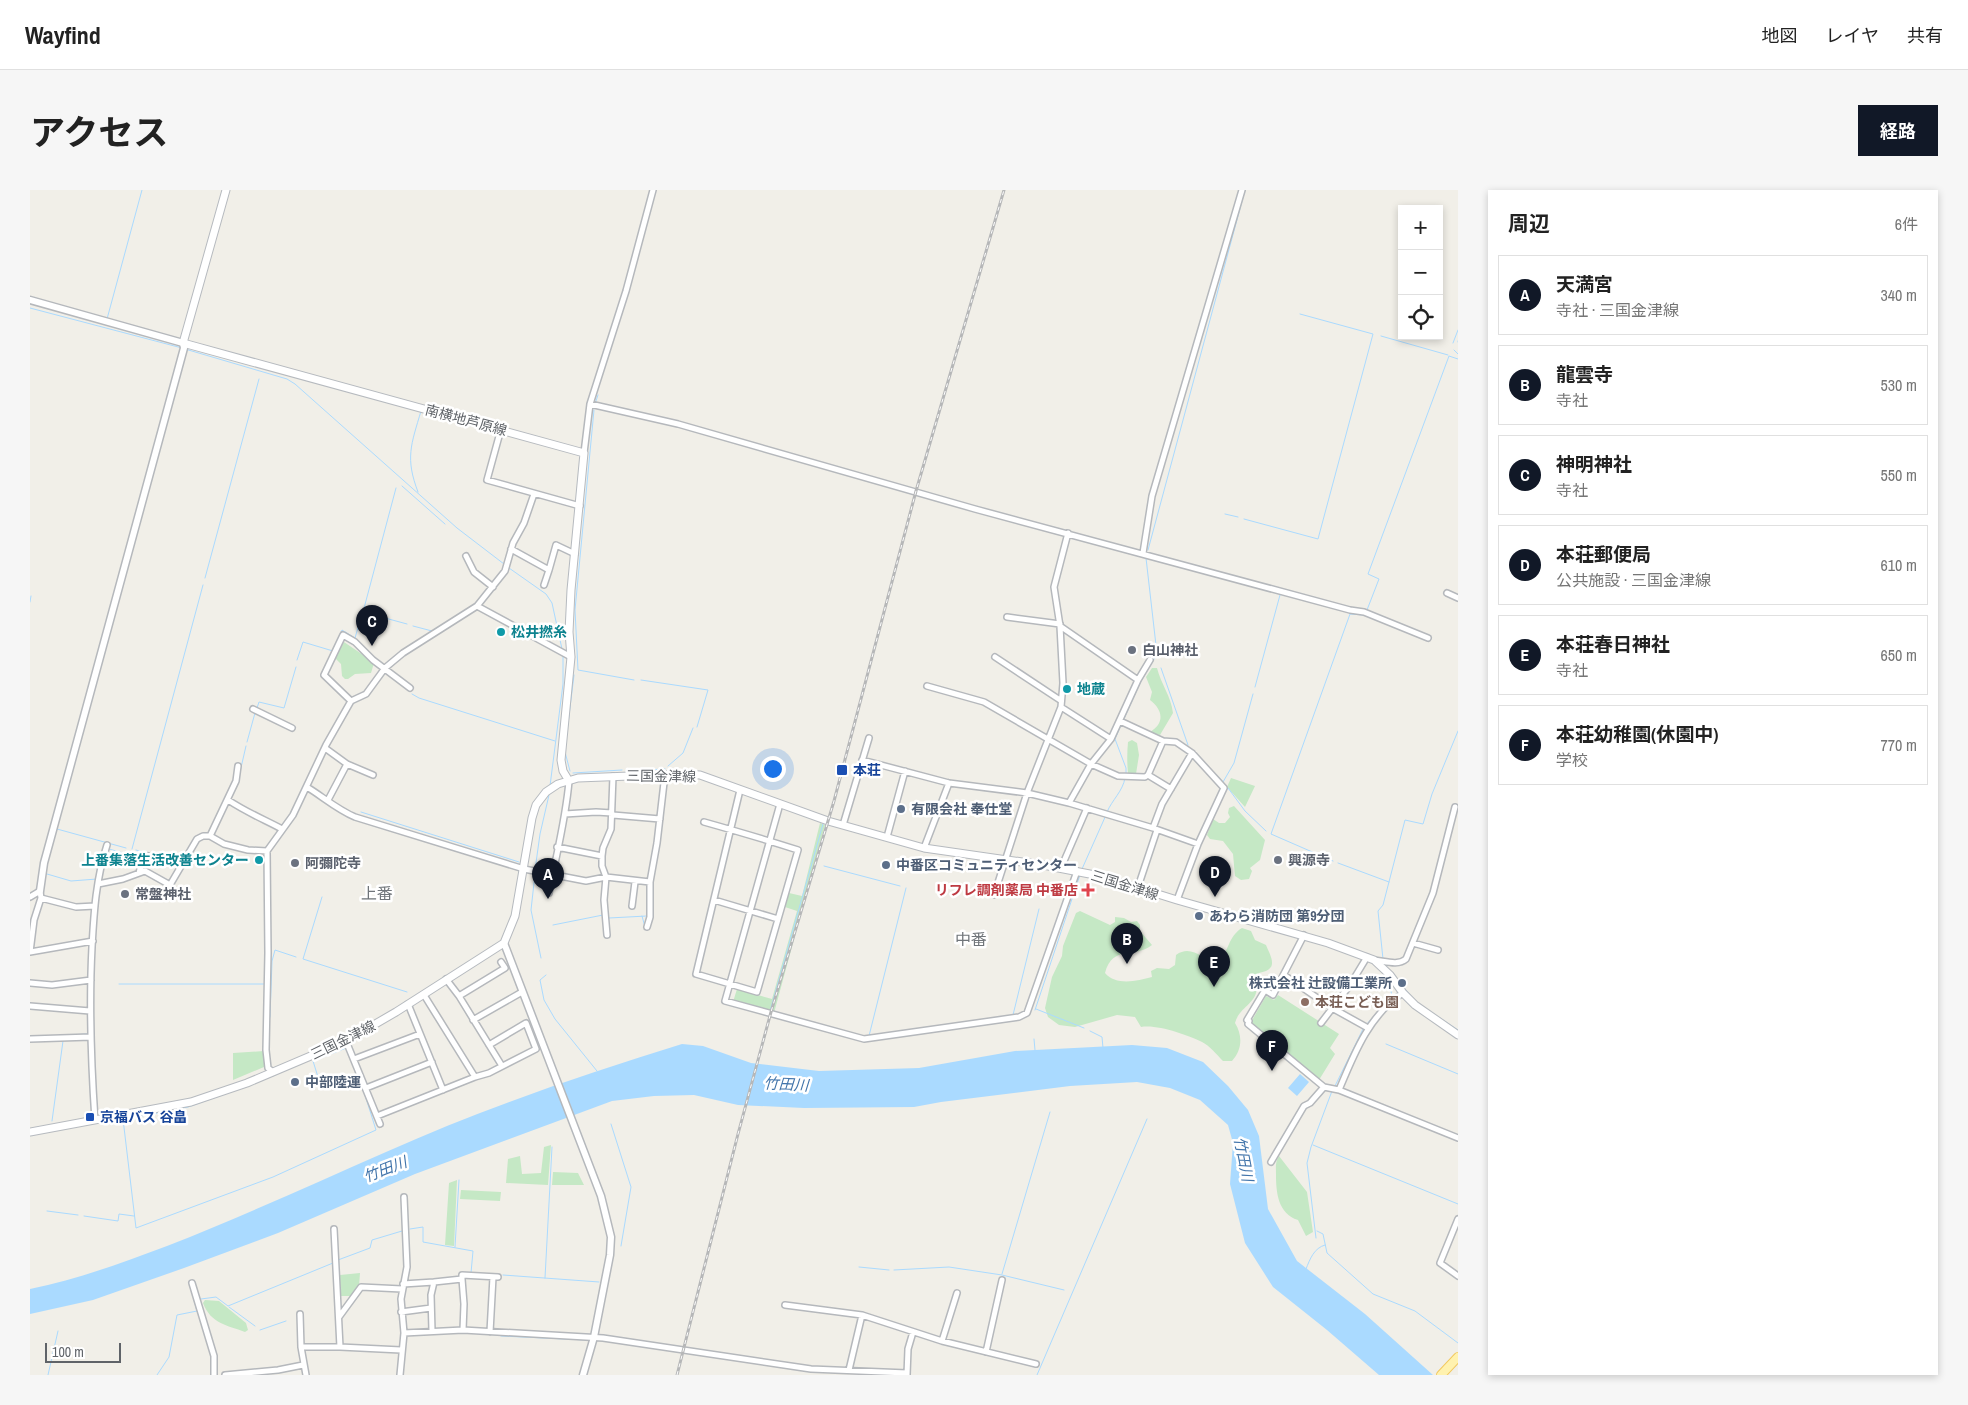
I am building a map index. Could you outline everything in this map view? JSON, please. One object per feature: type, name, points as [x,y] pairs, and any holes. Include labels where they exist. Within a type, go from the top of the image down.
[{"type":"main road","points":[[183,348],[226,190]]},
{"type":"main road","name":"南横地芦原線","points":[[183,348],[501,429],[584,453]]},
{"type":"main road","points":[[569,781],[563,771],[561,760],[571,657],[569,632],[584,453]]},
{"type":"main road","name":"三国金津線","points":[[30,1132],[191,1102],[273,1072],[346,1041],[424,995],[504,942],[515,916],[529,831],[536,805],[546,792],[558,784],[578,778],[665,774],[700,776],[843,825],[924,848],[1080,871],[1138,887],[1304,936],[1370,958],[1390,975],[1415,1006],[1458,1035]]},
{"type":"main road","points":[[1442,1374],[1458,1357]]},
{"type":"street","points":[[584,453],[590,404],[626,291],[653,190]]},
{"type":"street","points":[[1142,553],[1152,496],[1242,190]]},
{"type":"street","points":[[30,300],[183,348],[44,863],[30,952],[93,941]]},
{"type":"street","points":[[590,404],[678,424],[975,509],[1350,610],[1364,612],[1428,638]]},
{"type":"street","points":[[501,429],[486,480],[580,506]]},
{"type":"street","points":[[273,1072],[268,1068],[266,1050],[268,851],[293,815],[325,748],[351,701],[366,694],[385,668],[403,653],[477,606],[505,571],[516,534],[524,523],[534,494]]},
{"type":"street","points":[[994,895],[1027,793],[1061,707],[1060,700],[1063,683],[1060,625],[1054,587],[1068,533]]},
{"type":"street","points":[[544,585],[556,545],[575,554]]},
{"type":"street","points":[[511,550],[549,570]]},
{"type":"street","points":[[466,556],[474,572],[493,586]]},
{"type":"street","points":[[1447,593],[1458,598]]},
{"type":"street","points":[[477,606],[571,657]]},
{"type":"street","points":[[1007,617],[1060,625],[1138,680]]},
{"type":"street","points":[[351,701],[324,676],[343,635],[355,642],[373,660],[410,688]]},
{"type":"street","points":[[995,657],[1060,700]]},
{"type":"street","points":[[1069,803],[1091,764],[1122,722],[1138,680],[1150,660]]},
{"type":"street","points":[[927,686],[984,702],[1091,764],[1118,776],[1145,777],[1148,775],[1163,741]]},
{"type":"street","points":[[1061,707],[1111,739]]},
{"type":"street","points":[[253,709],[292,728]]},
{"type":"street","points":[[1122,722],[1163,741],[1176,742],[1192,753],[1224,788],[1198,844],[1177,900]]},
{"type":"street","points":[[843,825],[869,738]]},
{"type":"street","points":[[325,748],[347,764],[373,775]]},
{"type":"street","points":[[1138,887],[1162,804],[1192,753]]},
{"type":"street","points":[[862,760],[949,783],[1027,793],[1069,803],[1198,844]]},
{"type":"street","points":[[328,800],[347,764]]},
{"type":"street","points":[[210,836],[236,781],[238,766]]},
{"type":"street","points":[[887,837],[905,771]]},
{"type":"street","points":[[647,927],[650,917],[650,882],[665,774]]},
{"type":"street","points":[[1148,775],[1171,789]]},
{"type":"street","points":[[607,935],[604,900],[606,877],[602,866],[602,856],[603,848],[611,829],[613,776]]},
{"type":"street","points":[[549,893],[565,814],[569,781]]},
{"type":"street","points":[[924,848],[949,783]]},
{"type":"street","points":[[307,787],[345,812],[355,816],[524,869],[586,881],[606,877],[635,882],[650,882]]},
{"type":"street","points":[[704,822],[730,830],[770,841],[798,850],[757,992],[696,974],[730,830],[740,790]]},
{"type":"street","points":[[228,800],[250,814],[282,829]]},
{"type":"street","points":[[780,804],[725,1001],[864,1039],[1019,1017],[1027,1014],[1080,871]]},
{"type":"street","points":[[1321,1023],[1370,958],[1392,962],[1403,962],[1406,959],[1432,893],[1455,807]]},
{"type":"street","points":[[1061,868],[1087,808]]},
{"type":"street","points":[[565,814],[596,812],[660,819]]},
{"type":"street","points":[[98,884],[123,879],[145,871],[170,885],[197,839],[203,836],[210,836],[224,844],[248,850],[268,851]]},
{"type":"street","points":[[95,1120],[90,980],[98,872],[107,845]]},
{"type":"street","points":[[557,847],[602,856]]},
{"type":"street","points":[[139,873],[148,856]]},
{"type":"street","points":[[632,906],[635,882]]},
{"type":"street","points":[[30,897],[40,894],[76,907],[95,906]]},
{"type":"street","points":[[714,900],[778,919]]},
{"type":"street","points":[[1304,936],[1273,995],[1265,990],[1247,1020],[1249,1021],[1248,1024],[1324,1087],[1339,1090],[1458,1138]]},
{"type":"street","points":[[504,942],[601,1196],[611,1237],[609,1259],[594,1337],[583,1375]]},
{"type":"street","points":[[1413,943],[1438,950]]},
{"type":"street","points":[[459,996],[505,968],[501,962]]},
{"type":"street","points":[[1390,975],[1392,962]]},
{"type":"street","points":[[1284,975],[1332,1008],[1368,1028]]},
{"type":"street","points":[[446,979],[459,996],[502,1066]]},
{"type":"street","points":[[30,983],[52,985],[90,980]]},
{"type":"street","points":[[473,1020],[522,992]]},
{"type":"street","points":[[1339,1090],[1368,1028],[1403,993]]},
{"type":"street","points":[[424,995],[475,1077]]},
{"type":"street","points":[[408,1004],[443,1090]]},
{"type":"street","points":[[30,1006],[90,1011]]},
{"type":"street","points":[[378,1116],[489,1073],[536,1049],[526,1023],[489,1045]]},
{"type":"street","points":[[354,1059],[420,1034]]},
{"type":"street","points":[[30,1039],[91,1038]]},
{"type":"street","points":[[346,1041],[380,1124]]},
{"type":"street","points":[[366,1088],[432,1062]]},
{"type":"street","points":[[1271,1162],[1304,1106],[1310,1103],[1324,1087]]},
{"type":"street","points":[[400,1375],[404,1333],[401,1312],[402,1286],[407,1267],[407,1231],[404,1197]]},
{"type":"street","points":[[1458,1219],[1440,1263],[1458,1276]]},
{"type":"street","points":[[334,1228],[340,1347]]},
{"type":"street","points":[[463,1330],[462,1275],[496,1277],[490,1332]]},
{"type":"street","points":[[338,1317],[361,1287],[402,1286],[462,1279]]},
{"type":"street","points":[[986,1352],[1002,1280]]},
{"type":"street","points":[[192,1282],[214,1356],[214,1375]]},
{"type":"street","points":[[432,1331],[431,1295],[434,1282]]},
{"type":"street","points":[[942,1341],[957,1293]]},
{"type":"street","points":[[785,1305],[862,1315],[942,1341],[1036,1364]]},
{"type":"street","points":[[401,1312],[431,1308]]},
{"type":"street","points":[[300,1314],[301,1347],[306,1375]]},
{"type":"street","points":[[849,1370],[862,1315]]},
{"type":"street","points":[[404,1333],[463,1330],[594,1337],[811,1369],[907,1374],[908,1349],[913,1332]]},
{"type":"street","points":[[301,1347],[401,1350]]},
{"type":"street","points":[[225,1375],[278,1370],[303,1365]]},
{"type":"green space","points":[[344,642],[374,663],[371,673],[355,674],[348,679],[342,676],[341,664],[335,658]]},
{"type":"green space","points":[[1152,668],[1157,668],[1173,713],[1160,735],[1150,732],[1160,721],[1160,712],[1150,700],[1152,692],[1146,677]]},
{"type":"green space","points":[[1132,740],[1137,743],[1139,755],[1136,774],[1128,773],[1128,742]]},
{"type":"green space","points":[[1231,778],[1255,786],[1245,807],[1227,787]]},
{"type":"green space","points":[[1234,806],[1265,840],[1260,860],[1250,868],[1252,871],[1249,879],[1241,880],[1235,876],[1233,854],[1223,841],[1210,839],[1207,835],[1213,819],[1219,823],[1225,823],[1230,817],[1228,813],[1229,808]]},
{"type":"green space","points":[[820,823],[825,825],[774,1013],[733,1002],[737,989],[772,999],[797,911],[785,907],[789,893],[802,896]]},
{"type":"green space","points":[[1080,911],[1110,925],[1115,922],[1115,917],[1124,918],[1131,922],[1137,921],[1140,925],[1140,931],[1152,945],[1139,951],[1125,953],[1113,958],[1105,973],[1115,980],[1133,981],[1152,977],[1151,971],[1157,968],[1169,969],[1175,965],[1176,955],[1182,952],[1194,952],[1210,960],[1220,959],[1223,957],[1237,931],[1242,928],[1251,931],[1255,940],[1266,945],[1272,963],[1270,969],[1259,973],[1256,978],[1256,993],[1235,1023],[1238,1028],[1240,1043],[1238,1052],[1232,1061],[1223,1061],[1211,1048],[1189,1036],[1155,1027],[1141,1027],[1135,1017],[1117,1015],[1075,1027],[1059,1025],[1048,1017],[1045,1008],[1052,977],[1062,956],[1063,946],[1076,913]]},
{"type":"green space","points":[[1278,995],[1339,1034],[1330,1048],[1335,1054],[1319,1080],[1251,1022],[1266,996],[1274,1000]]},
{"type":"green space","points":[[264,1051],[264,1067],[233,1080],[233,1053]]},
{"type":"green space","points":[[551,1145],[548,1185],[506,1183],[508,1159],[520,1156],[522,1174],[541,1173],[544,1147]]},
{"type":"green space","points":[[1279,1156],[1307,1192],[1313,1232],[1306,1236],[1298,1220],[1291,1217],[1282,1208],[1277,1188],[1276,1163]]},
{"type":"green space","points":[[553,1172],[578,1173],[584,1185],[552,1185]]},
{"type":"green space","points":[[457,1180],[454,1246],[445,1245],[449,1183]]},
{"type":"green space","points":[[461,1190],[501,1192],[500,1201],[460,1199]]},
{"type":"green space","points":[[360,1273],[359,1286],[351,1296],[339,1296],[340,1275]]},
{"type":"green space","points":[[205,1300],[219,1301],[246,1323],[248,1330],[245,1332],[215,1320],[206,1310],[203,1303]]},
{"type":"water","name":"竹田川","points":[[682,1044],[703,1046],[751,1063],[819,1071],[919,1068],[1015,1051],[1132,1045],[1167,1048],[1203,1062],[1228,1086],[1248,1110],[1259,1136],[1268,1209],[1297,1261],[1365,1314],[1433,1375],[1379,1375],[1273,1287],[1245,1243],[1230,1184],[1233,1143],[1228,1125],[1200,1100],[1170,1088],[1137,1082],[1070,1086],[914,1107],[804,1108],[738,1105],[694,1095],[654,1096],[612,1101],[415,1174],[278,1233],[184,1268],[93,1300],[30,1314],[30,1289],[83,1275],[167,1246],[459,1121],[570,1080]]},
{"type":"water","points":[[1300,1074],[1309,1082],[1297,1096],[1288,1088]]},
{"type":"waterway","points":[[107,319],[142,190]]},
{"type":"waterway","points":[[1148,550],[1245,190]]},
{"type":"waterway","points":[[30,308],[182,348]]},
{"type":"waterway","points":[[1244,519],[1318,539],[1373,334],[1300,314]]},
{"type":"waterway","points":[[1453,343],[1458,330]]},
{"type":"waterway","points":[[1381,336],[1448,355]]},
{"type":"waterway","points":[[185,349],[287,379],[295,384],[457,528],[504,564]]},
{"type":"waterway","points":[[1454,350],[1458,354]]},
{"type":"waterway","points":[[1367,610],[1379,579],[1368,574],[1449,356],[1458,359]]},
{"type":"waterway","points":[[205,578],[259,379]]},
{"type":"waterway","points":[[596,401],[598,395]]},
{"type":"waterway","points":[[594,410],[575,610],[578,670],[634,680]]},
{"type":"waterway","points":[[418,492],[412,470],[411,452],[414,433],[421,411]]},
{"type":"waterway","points":[[402,486],[445,524]]},
{"type":"waterway","points":[[396,488],[363,612],[407,624]]},
{"type":"waterway","points":[[1225,514],[1238,517]]},
{"type":"waterway","points":[[1123,721],[1140,683],[1157,654],[1146,558]]},
{"type":"waterway","points":[[509,568],[546,594],[552,603],[562,649]]},
{"type":"waterway","points":[[132,849],[203,585]]},
{"type":"waterway","points":[[1255,687],[1280,595]]},
{"type":"waterway","points":[[30,602],[31,596]]},
{"type":"waterway","points":[[1333,861],[1271,834],[1350,614],[1364,615]]},
{"type":"waterway","points":[[297,660],[303,642],[333,651],[342,630],[355,638],[361,617]]},
{"type":"waterway","points":[[413,626],[432,631]]},
{"type":"waterway","points":[[550,786],[563,684],[563,656]]},
{"type":"waterway","points":[[257,708],[259,702],[284,708],[296,667]]},
{"type":"waterway","points":[[1161,668],[1188,745]]},
{"type":"waterway","points":[[566,740],[574,675]]},
{"type":"waterway","points":[[641,680],[708,690],[697,727]]},
{"type":"waterway","points":[[412,694],[419,698],[555,741]]},
{"type":"waterway","points":[[1194,751],[1223,782],[1234,763],[1253,694]]},
{"type":"waterway","points":[[247,742],[255,713]]},
{"type":"waterway","points":[[1121,725],[1115,739],[1126,768],[1126,774]]},
{"type":"waterway","points":[[668,766],[683,753],[693,728]]},
{"type":"waterway","points":[[1383,959],[1378,911],[1383,905],[1405,820],[1423,824],[1432,794],[1458,731]]},
{"type":"waterway","points":[[240,772],[246,746]]},
{"type":"waterway","points":[[565,752],[570,771]]},
{"type":"waterway","points":[[626,771],[665,769]]},
{"type":"waterway","points":[[573,773],[622,770]]},
{"type":"waterway","points":[[1107,812],[1122,787],[1125,778]]},
{"type":"waterway","points":[[1228,788],[1245,811],[1266,831]]},
{"type":"waterway","points":[[535,870],[540,834],[549,795]]},
{"type":"waterway","points":[[361,812],[519,862]]},
{"type":"waterway","points":[[1082,869],[1106,815]]},
{"type":"waterway","points":[[770,1011],[823,824]]},
{"type":"waterway","points":[[371,825],[431,843]]},
{"type":"waterway","points":[[57,829],[126,848]]},
{"type":"waterway","points":[[109,849],[130,855]]},
{"type":"waterway","points":[[136,850],[146,853]]},
{"type":"waterway","points":[[1338,863],[1389,882]]},
{"type":"waterway","points":[[824,866],[900,886]]},
{"type":"waterway","points":[[47,874],[71,881],[97,879]]},
{"type":"waterway","points":[[535,874],[531,910],[541,958]]},
{"type":"waterway","points":[[1035,1010],[1080,875]]},
{"type":"waterway","points":[[869,1036],[906,888]]},
{"type":"waterway","points":[[322,897],[303,959],[407,992]]},
{"type":"waterway","points":[[1013,1015],[1039,909]]},
{"type":"waterway","points":[[553,925],[603,915]]},
{"type":"waterway","points":[[642,916],[645,927]]},
{"type":"waterway","points":[[609,918],[647,916]]},
{"type":"waterway","points":[[270,1017],[272,961],[275,950],[296,957]]},
{"type":"waterway","points":[[546,975],[540,980],[544,1000],[555,1019],[597,1071]]},
{"type":"waterway","points":[[1365,1026],[1392,996],[1388,978]]},
{"type":"waterway","points":[[119,984],[264,984]]},
{"type":"waterway","points":[[1406,990],[1411,996]]},
{"type":"waterway","points":[[1036,1009],[1084,1028]]},
{"type":"waterway","points":[[1440,1018],[1458,1030]]},
{"type":"waterway","points":[[784,1020],[791,1022]]},
{"type":"waterway","points":[[867,1041],[1019,1020]]},
{"type":"waterway","points":[[1334,1088],[1363,1029]]},
{"type":"waterway","points":[[1090,1031],[1102,1037],[1103,1048]]},
{"type":"waterway","points":[[48,1036],[88,1034]]},
{"type":"waterway","points":[[1034,1039],[1035,1050]]},
{"type":"waterway","points":[[52,1121],[63,1041]]},
{"type":"waterway","points":[[1386,1044],[1458,1074]]},
{"type":"waterway","points":[[318,1077],[313,1061],[346,1048]]},
{"type":"waterway","points":[[356,1073],[363,1089]]},
{"type":"waterway","points":[[262,1080],[273,1076]]},
{"type":"waterway","points":[[1316,1238],[1307,1163],[1332,1091]]},
{"type":"waterway","points":[[127,1119],[188,1107],[228,1093]]},
{"type":"waterway","points":[[123,1119],[136,1228],[273,1177],[376,1130],[365,1095]]},
{"type":"waterway","points":[[1002,1274],[1050,1112]]},
{"type":"waterway","points":[[1037,1375],[1147,1119]]},
{"type":"waterway","points":[[611,1124],[631,1187],[621,1246]]},
{"type":"waterway","points":[[1313,1145],[1458,1204]]},
{"type":"waterway","points":[[545,1278],[552,1147]]},
{"type":"waterway","points":[[455,1247],[459,1180]]},
{"type":"waterway","points":[[47,1211],[78,1215]]},
{"type":"waterway","points":[[84,1216],[118,1221],[119,1214],[134,1216]]},
{"type":"waterway","points":[[410,1229],[423,1227],[423,1242],[473,1251],[471,1273],[492,1274]]},
{"type":"waterway","points":[[338,1260],[370,1248],[372,1240],[402,1231]]},
{"type":"waterway","points":[[1317,1231],[1323,1234],[1327,1253],[1373,1294],[1415,1311],[1458,1343]]},
{"type":"waterway","points":[[1306,1269],[1315,1251],[1325,1245]]},
{"type":"waterway","points":[[201,1299],[216,1297],[228,1306],[333,1263]]},
{"type":"waterway","points":[[859,1267],[889,1270]]},
{"type":"waterway","points":[[894,1270],[949,1267],[1002,1275],[1064,1290]]},
{"type":"waterway","points":[[503,1275],[599,1282]]},
{"type":"waterway","points":[[157,1375],[169,1357],[177,1315],[197,1311],[194,1300]]},
{"type":"waterway","points":[[229,1307],[255,1326]]},
{"type":"waterway","points":[[260,1330],[286,1321]]},
{"type":"waterway","points":[[48,1375],[58,1331]]},
{"type":"waterway","points":[[501,1336],[587,1340]]},
{"type":"railway","points":[[677,1375],[771,1012],[834,801],[916,491],[1004,190]]},
{"type":"place","name":"松井撚糸","points":[[501,632]]},
{"type":"place","name":"神明神社","points":[[372,646]]},
{"type":"place","name":"白山神社","points":[[1132,650]]},
{"type":"place","name":"地蔵","points":[[1067,689]]},
{"type":"place","name":"本荘","points":[[842,770]]},
{"type":"place","name":"有限会社 奉仕堂","points":[[901,809]]},
{"type":"place","name":"上番集落生活改善センター","points":[[259,860]]},
{"type":"place","name":"興源寺","points":[[1278,860]]},
{"type":"place","name":"阿彌陀寺","points":[[295,863]]},
{"type":"place","name":"中番区コミュニティセンター","points":[[886,865]]},
{"type":"place","name":"リフレ調剤薬局 中番店","points":[[1088,890]]},
{"type":"place","name":"常盤神社","points":[[125,894]]},
{"type":"place","name":"本荘郵便局","points":[[1215,897]]},
{"type":"place","name":"天満宮","points":[[548,899]]},
{"type":"place","name":"あわら消防団 第9分団","points":[[1199,916]]},
{"type":"place","name":"龍雲寺","points":[[1127,964]]},
{"type":"place","name":"株式会社 辻設備工業所","points":[[1402,983]]},
{"type":"place","name":"本荘春日神社","points":[[1214,987]]},
{"type":"place","name":"本荘こども園","points":[[1305,1002]]},
{"type":"place","name":"本荘幼稚園(休園中)","points":[[1272,1071]]},
{"type":"place","name":"中部陸運","points":[[295,1082]]},
{"type":"place","name":"京福バス 谷畠","points":[[90,1117]]},
{"type":"district","name":"上番","points":[[377,893]]},
{"type":"district","name":"中番","points":[[971,939]]}]
